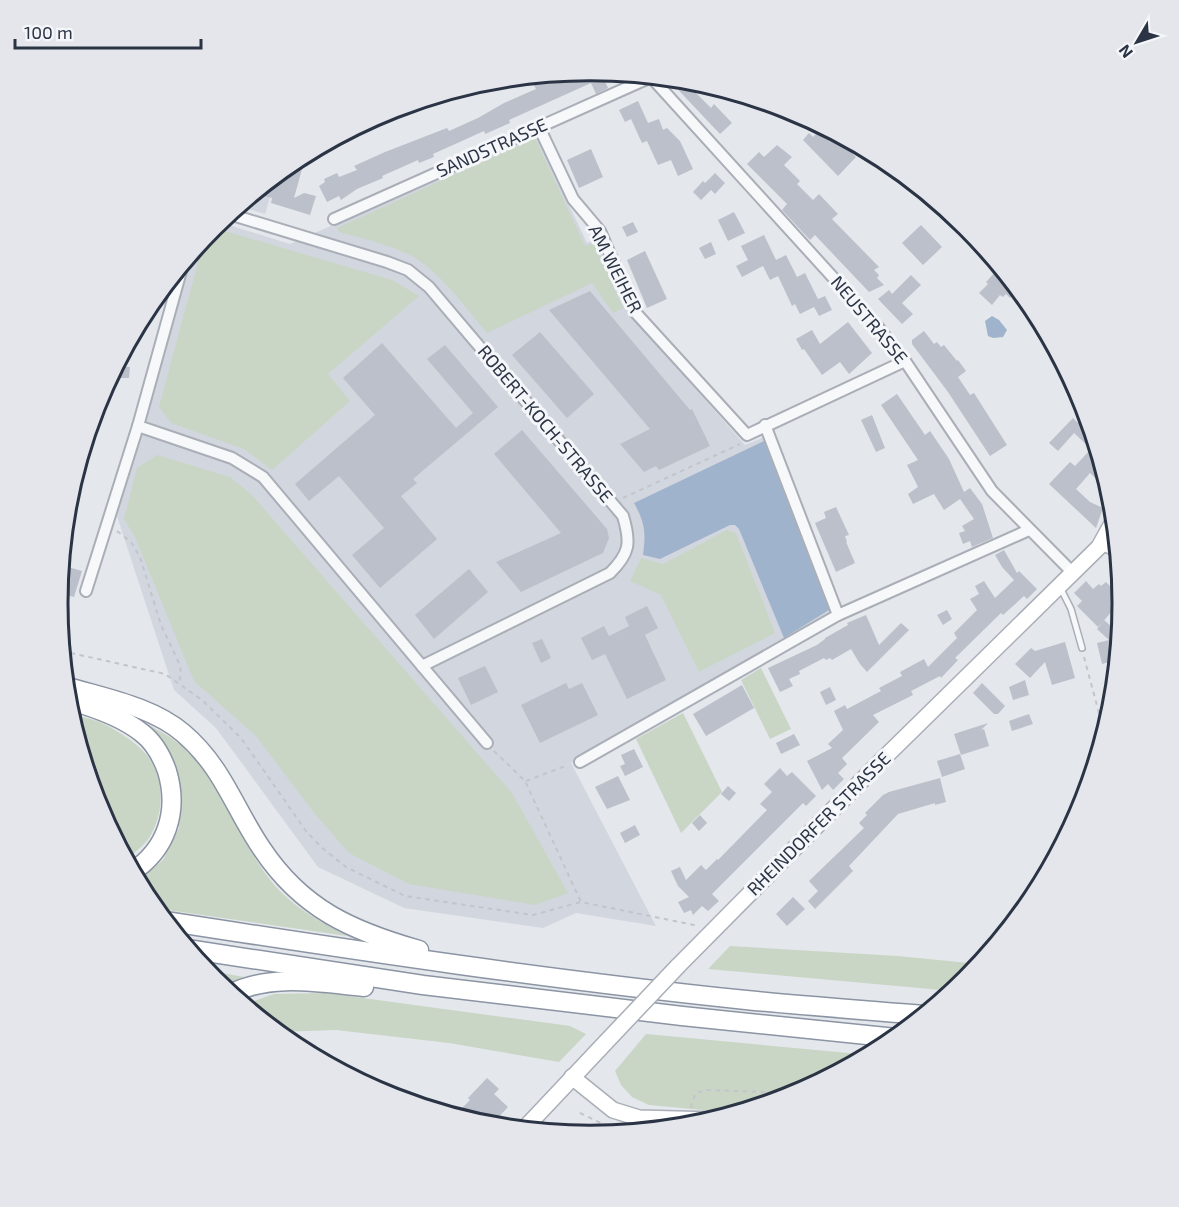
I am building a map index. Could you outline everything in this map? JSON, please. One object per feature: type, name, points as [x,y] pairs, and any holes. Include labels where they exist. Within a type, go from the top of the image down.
[{"type":"highway","points":[[75,689],[129,704],[182,732],[207,756],[224,780],[262,849],[284,878],[315,906],[347,926],[396,944],[481,968]]},
{"type":"highway","points":[[78,703],[93,707],[124,721],[145,734],[162,756],[172,789],[171,817],[162,842],[145,864],[139,868]]},
{"type":"highway","points":[[176,923],[481,968],[747,1000],[911,1015]]},
{"type":"highway","points":[[200,951],[423,985],[682,1016],[882,1037]]},
{"type":"highway","points":[[238,990],[272,982],[303,980],[386,989],[423,985]]},
{"type":"main road","name":"RHEINDORFER STRASSE","points":[[531,1122],[714,929],[1099,547],[1107,533]]},
{"type":"main road","points":[[572,1077],[613,1110],[639,1118],[668,1119]]},
{"type":"street","name":"SANDSTRASSE","points":[[334,219],[635,84]]},
{"type":"street","name":"NEUSTRASSE","points":[[659,86],[878,327],[905,361],[992,491],[1073,573]]},
{"type":"street","name":"AM WEIHER","points":[[539,127],[573,199],[600,231],[634,312],[747,435]]},
{"type":"street","name":"ROBERT-KOCH-STRASSE","points":[[239,217],[408,270],[429,287],[623,516],[628,533],[628,547],[621,561],[610,573],[422,666]]},
{"type":"street","points":[[86,591],[138,426],[178,282]]},
{"type":"street","points":[[747,435],[905,361]]},
{"type":"street","points":[[765,425],[838,615]]},
{"type":"street","points":[[138,426],[232,458],[263,477],[487,743]]},
{"type":"street","points":[[580,762],[838,615],[1029,530]]},
{"type":"lane","points":[[1099,547],[1108,551]]},
{"type":"lane","points":[[1059,586],[1071,609],[1082,648]]},
{"type":"path","points":[[613,503],[738,446],[745,441],[747,435]]},
{"type":"path","points":[[107,526],[125,537],[140,557],[161,625],[180,665],[181,674],[178,684]]},
{"type":"path","points":[[1082,648],[1099,714]]},
{"type":"path","points":[[70,653],[165,674],[202,700],[241,738],[306,831],[321,847],[346,867],[405,896],[533,915],[581,903],[714,929]]},
{"type":"path","points":[[487,743],[525,781],[581,903]]},
{"type":"path","points":[[525,781],[580,762]]},
{"type":"path","points":[[691,1115],[692,1102],[696,1093],[706,1090],[771,1093]]},
{"type":"path","points":[[580,1113],[605,1125]]},
{"type":"shaded area","points":[[536,135],[587,243],[596,239],[631,316],[745,445],[767,436],[834,611],[571,763],[656,926],[576,913],[543,928],[404,908],[318,867],[216,728],[174,690],[114,507],[170,293],[197,259],[230,225],[290,244]]},
{"type":"shaded area","points":[[273,189],[265,214],[248,209]]},
{"type":"green space","points":[[535,138],[585,246],[594,243],[623,308],[613,313],[592,283],[487,333],[446,284],[417,259],[390,247],[339,232],[337,228]]},
{"type":"green space","points":[[224,231],[392,280],[419,296],[328,374],[350,401],[272,470],[244,449],[171,423],[159,407],[200,256]]},
{"type":"green space","points":[[157,455],[230,477],[251,494],[512,793],[568,893],[535,905],[409,884],[349,853],[315,814],[256,736],[194,681],[135,537],[124,519],[137,468]]},
{"type":"green space","points":[[727,530],[736,533],[775,633],[699,672],[661,595],[630,581],[641,558],[663,564]]},
{"type":"green space","points":[[761,668],[791,729],[770,739],[741,680]]},
{"type":"green space","points":[[683,713],[722,792],[681,833],[636,739]]},
{"type":"green space","points":[[80,717],[97,721],[133,742],[145,753],[154,767],[160,788],[160,808],[154,829],[132,855],[121,834],[95,771]]},
{"type":"green space","points":[[140,721],[173,739],[198,763],[212,781],[256,859],[283,894],[306,912],[347,936],[167,910],[144,876],[163,860],[179,828],[181,790],[170,757]]},
{"type":"green space","points":[[730,946],[898,956],[968,963],[941,990],[708,969]]},
{"type":"green space","points":[[220,973],[244,977],[231,984]]},
{"type":"green space","points":[[326,993],[570,1026],[586,1034],[559,1062],[449,1043],[336,1030],[290,1032],[252,1002],[274,994]]},
{"type":"green space","points":[[646,1034],[854,1054],[789,1086],[717,1110],[649,1105],[632,1097],[621,1085],[615,1071]]},
{"type":"water","points":[[992,316],[999,320],[1007,330],[1003,337],[988,336],[985,321]]},
{"type":"water","points":[[764,441],[829,610],[784,638],[739,529],[735,525],[730,525],[660,559],[643,555],[644,528],[634,503]]},
{"type":"building","points":[[590,81],[605,82],[608,88],[596,94],[591,83],[509,120],[510,123],[485,134],[484,131],[433,154],[434,157],[419,163],[418,160],[382,176],[383,178],[357,189],[341,200],[339,196],[327,202],[319,186],[325,182],[324,179],[337,173],[339,177],[357,170],[354,166],[447,128],[449,131],[536,89],[534,85]]},
{"type":"building","points":[[678,90],[696,93],[711,108],[714,104],[732,123],[720,134]]},
{"type":"building","points":[[638,101],[648,123],[659,119],[663,130],[667,128],[680,141],[693,169],[678,176],[671,160],[658,165],[647,141],[642,143],[631,119],[625,122],[619,110]]},
{"type":"building","points":[[809,133],[813,137],[817,133],[820,135],[850,151],[856,157],[838,176],[803,140]]},
{"type":"building","points":[[777,145],[792,157],[784,165],[800,181],[797,184],[813,200],[819,194],[838,214],[832,219],[879,267],[874,270],[879,275],[877,278],[884,285],[869,292],[815,235],[810,240],[782,210],[787,204],[747,164],[759,152],[764,157]]},
{"type":"building","points":[[591,149],[603,177],[579,188],[567,160]]},
{"type":"building","points":[[300,168],[302,169],[294,198],[304,193],[316,196],[310,215],[271,203],[272,198],[264,196]]},
{"type":"building","points":[[715,173],[725,183],[715,194],[711,190],[701,200],[693,192]]},
{"type":"building","points":[[734,212],[745,233],[728,241],[718,220]]},
{"type":"building","points":[[633,222],[638,232],[627,237],[622,227]]},
{"type":"building","points":[[921,225],[942,247],[923,265],[902,243]]},
{"type":"building","points":[[764,235],[776,260],[786,255],[797,277],[805,273],[818,299],[825,296],[832,310],[819,316],[814,307],[800,314],[795,304],[792,306],[778,276],[770,280],[763,266],[742,277],[736,266],[748,260],[741,246]]},
{"type":"building","points":[[711,242],[716,254],[705,259],[699,248]]},
{"type":"building","points":[[645,251],[667,299],[647,308],[627,260]]},
{"type":"building","points":[[994,274],[1012,296],[1010,298],[1006,294],[1003,297],[1000,295],[992,305],[979,293],[988,284],[986,282]]},
{"type":"building","points":[[911,275],[921,285],[902,303],[913,314],[902,324],[878,299],[889,290],[892,294]]},
{"type":"building","points":[[590,291],[690,410],[692,409],[710,446],[659,470],[656,466],[644,472],[620,444],[650,429],[549,310]]},
{"type":"building","points":[[848,322],[872,353],[849,374],[840,362],[822,375],[796,339],[812,330],[820,344]]},
{"type":"building","points":[[924,331],[934,344],[937,342],[941,347],[944,345],[958,360],[966,371],[958,377],[970,395],[974,393],[1007,445],[990,456],[948,392],[912,344],[912,340]]},
{"type":"building","points":[[540,332],[594,394],[567,418],[512,355]]},
{"type":"building","points":[[382,343],[456,428],[473,413],[427,359],[445,345],[498,407],[413,479],[417,483],[401,496],[437,539],[380,588],[352,555],[384,528],[339,476],[309,501],[295,484],[375,415],[343,378]]},
{"type":"building","points":[[124,366],[130,367],[129,378],[119,378]]},
{"type":"building","points":[[897,394],[925,435],[930,431],[949,459],[964,492],[970,488],[982,504],[993,538],[972,547],[970,541],[963,544],[959,533],[965,531],[962,526],[974,519],[960,499],[944,510],[934,494],[913,504],[908,494],[918,487],[907,465],[918,460],[881,405]]},
{"type":"building","points":[[872,415],[885,448],[876,452],[861,420]]},
{"type":"building","points":[[1073,418],[1078,423],[1087,445],[1074,433],[1058,451],[1049,443]]},
{"type":"building","points":[[522,430],[607,529],[609,538],[603,553],[521,592],[496,562],[561,533],[494,454]]},
{"type":"building","points":[[1089,451],[1096,479],[1090,473],[1076,489],[1090,502],[1102,508],[1096,528],[1049,484],[1070,462],[1075,466]]},
{"type":"building","points":[[836,507],[849,535],[845,536],[846,542],[855,563],[836,572],[815,523],[826,518],[824,512]]},
{"type":"building","points":[[1004,550],[1017,573],[1019,571],[1037,589],[1027,599],[1024,596],[1003,615],[1001,613],[955,658],[958,660],[941,678],[940,676],[911,691],[913,695],[873,715],[879,722],[842,758],[847,764],[838,773],[844,779],[833,790],[828,784],[822,790],[807,761],[832,748],[828,744],[843,730],[834,711],[845,705],[847,709],[881,691],[879,688],[902,676],[900,672],[924,659],[928,667],[957,638],[954,633],[977,610],[970,599],[979,594],[975,586],[984,581],[995,598],[1014,580],[995,555]]},
{"type":"building","points":[[69,567],[82,571],[74,597],[68,595]]},
{"type":"building","points":[[469,569],[488,592],[434,639],[415,615]]},
{"type":"building","points":[[1086,581],[1093,589],[1106,582],[1111,587],[1111,612],[1098,627],[1077,606],[1082,601],[1074,593]]},
{"type":"building","points":[[647,606],[658,628],[645,635],[666,680],[627,699],[605,654],[592,660],[581,638],[604,626],[609,636],[629,626],[625,617]]},
{"type":"building","points":[[947,610],[952,619],[943,625],[937,615]]},
{"type":"building","points":[[866,615],[879,645],[901,623],[909,630],[867,672],[851,649],[832,660],[824,658],[799,671],[800,674],[789,679],[793,686],[780,692],[768,668],[817,645],[848,625],[847,623]]},
{"type":"building","points":[[1104,620],[1111,626],[1108,662],[1102,664],[1097,643],[1109,640],[1097,629]]},
{"type":"building","points":[[542,639],[551,658],[541,663],[532,643]]},
{"type":"building","points":[[1065,642],[1075,678],[1052,685],[1045,662],[1030,678],[1015,664],[1031,648],[1035,651]]},
{"type":"building","points":[[485,666],[498,692],[471,705],[458,678]]},
{"type":"building","points":[[1025,680],[1029,695],[1013,700],[1009,687]]},
{"type":"building","points":[[566,683],[569,689],[582,683],[598,715],[540,743],[521,705]]},
{"type":"building","points":[[982,683],[1005,706],[998,714],[994,714],[973,693]]},
{"type":"building","points":[[742,685],[754,708],[706,736],[693,714]]},
{"type":"building","points":[[830,687],[836,700],[826,705],[820,692]]},
{"type":"building","points":[[1029,714],[1033,724],[1012,731],[1009,721]]},
{"type":"building","points":[[988,723],[981,730],[984,729],[989,746],[961,755],[954,734]]},
{"type":"building","points":[[794,734],[800,745],[781,754],[776,743]]},
{"type":"building","points":[[634,749],[643,767],[625,776],[620,766],[625,764],[621,755]]},
{"type":"building","points":[[960,754],[965,769],[942,777],[937,761]]},
{"type":"building","points":[[780,768],[787,776],[792,772],[816,796],[806,806],[803,803],[712,894],[719,901],[708,911],[702,906],[693,915],[691,910],[684,913],[678,902],[689,897],[678,886],[671,871],[680,867],[686,880],[701,865],[706,870],[718,860],[767,810],[760,804],[772,792],[764,784]]},
{"type":"building","points":[[618,776],[630,800],[607,809],[595,787]]},
{"type":"building","points":[[940,778],[946,802],[898,814],[849,866],[853,871],[815,909],[808,901],[818,891],[809,881],[864,828],[859,823],[867,815],[865,813],[889,792]]},
{"type":"building","points":[[728,786],[736,793],[729,801],[721,794]]},
{"type":"building","points":[[700,815],[707,823],[699,831],[692,823]]},
{"type":"building","points":[[635,825],[640,835],[625,843],[620,833]]},
{"type":"building","points":[[793,897],[805,909],[787,926],[776,914]]},
{"type":"building","points":[[487,1078],[499,1089],[494,1094],[508,1107],[499,1117],[461,1109],[470,1100],[468,1098]]}]
